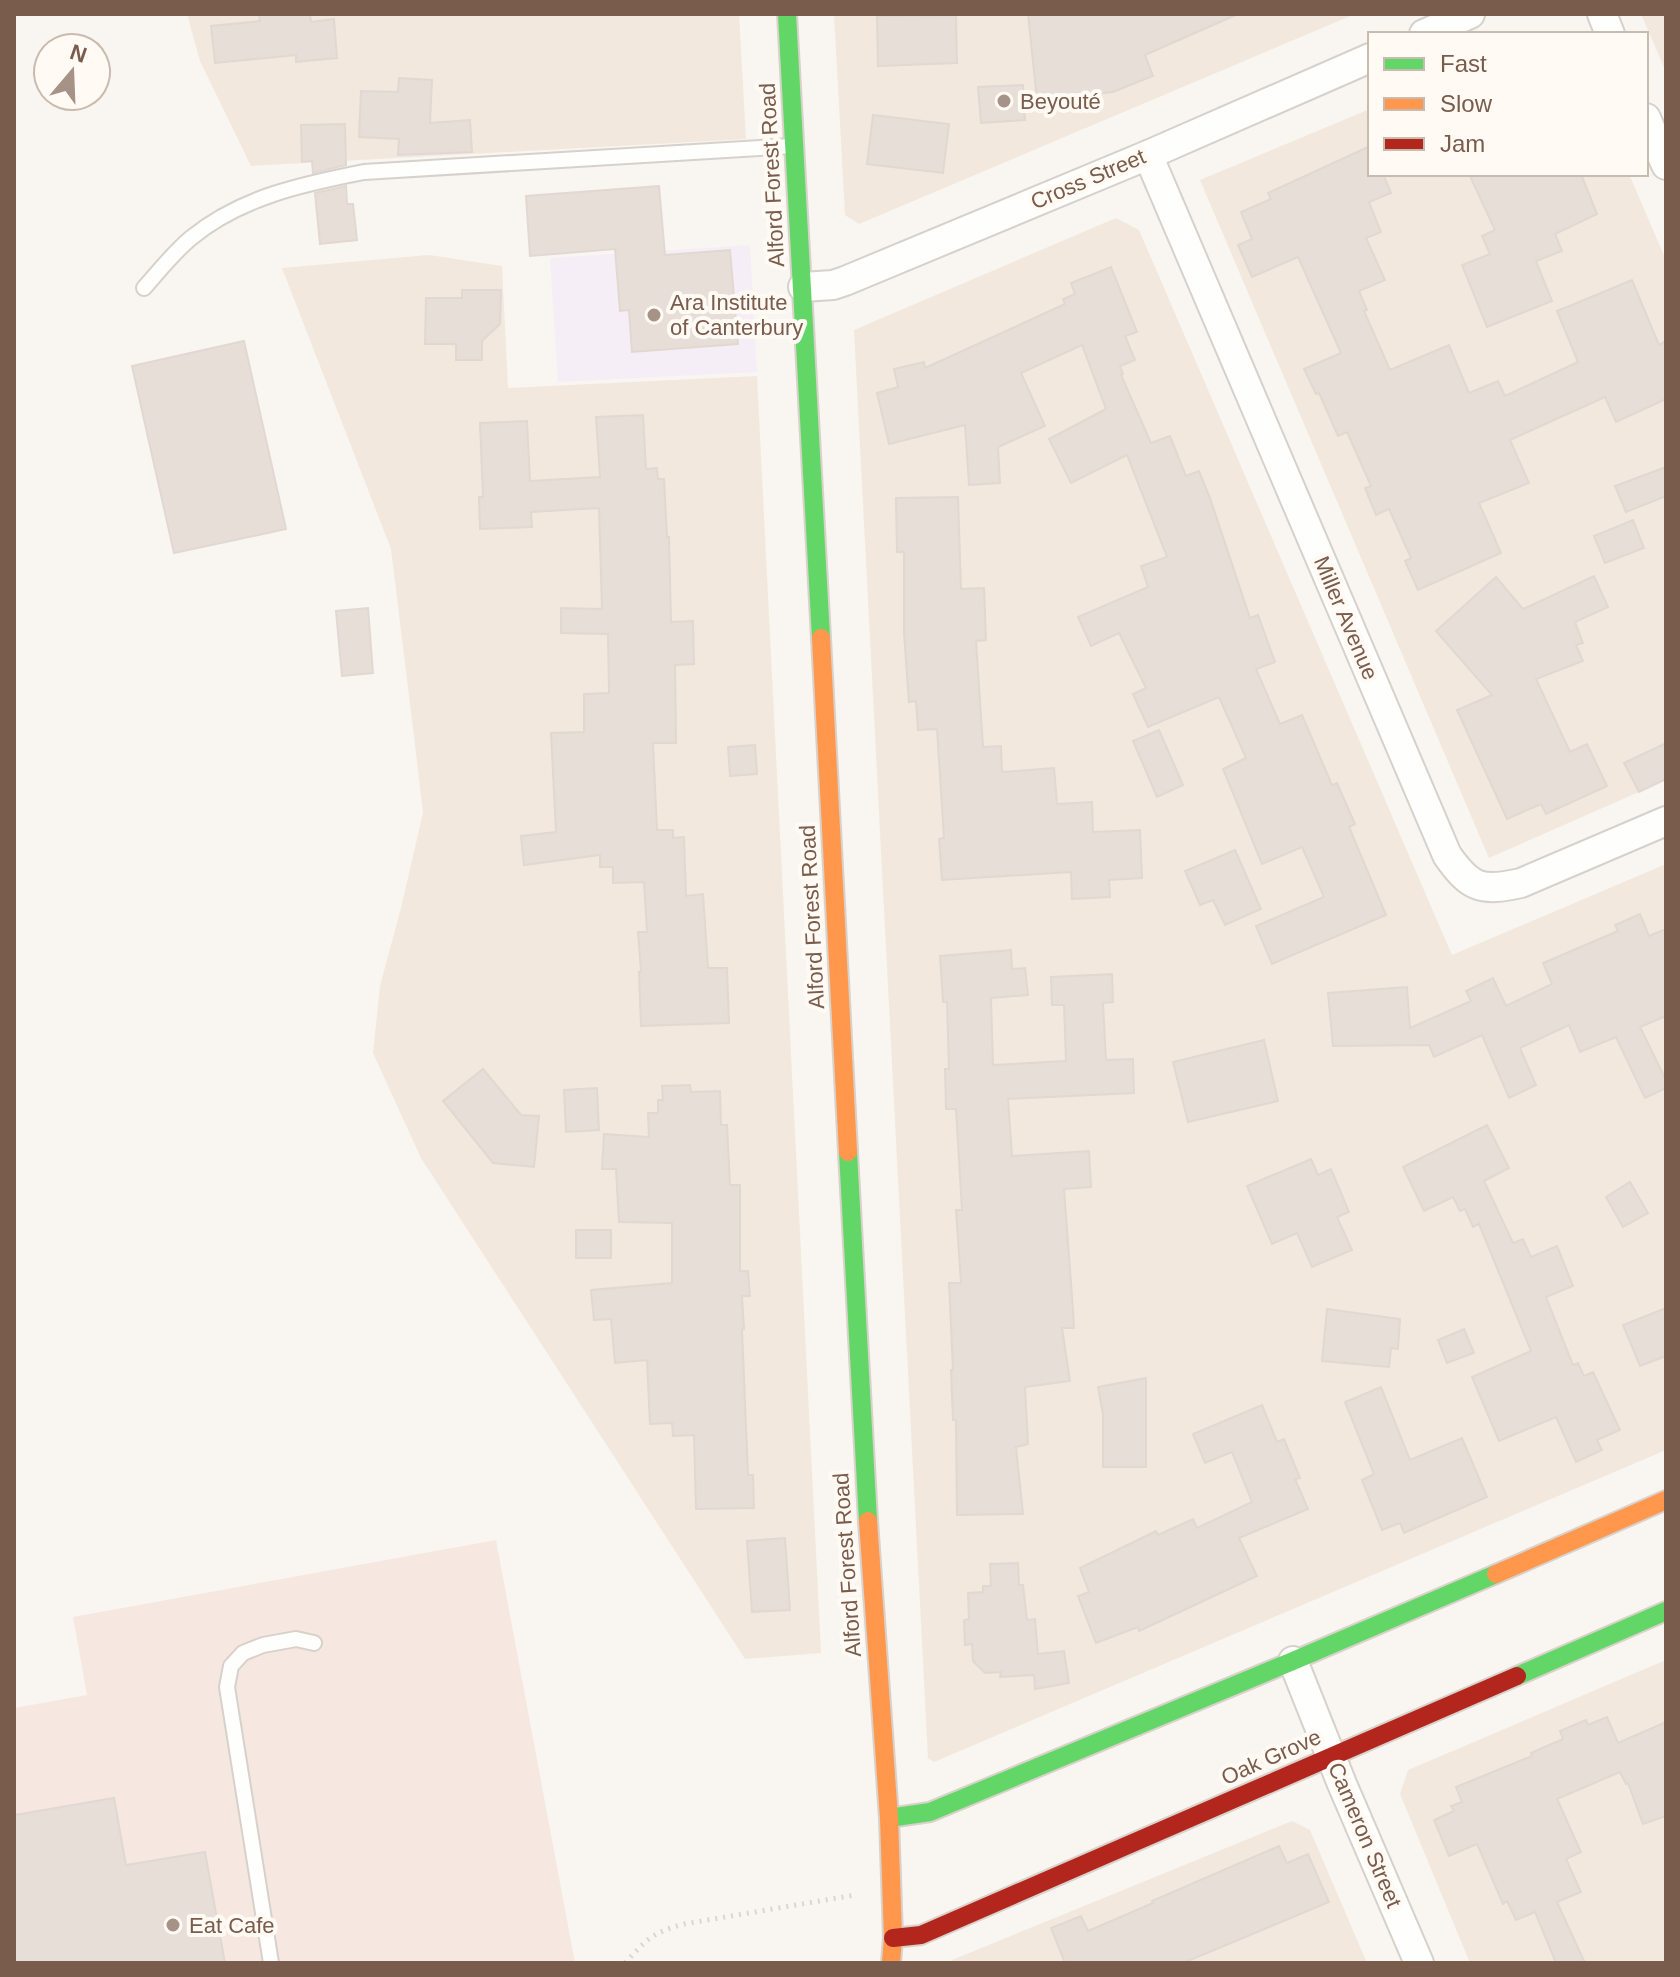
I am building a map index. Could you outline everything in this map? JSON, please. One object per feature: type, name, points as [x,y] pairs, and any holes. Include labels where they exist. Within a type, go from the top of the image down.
[{"type":"main road","name":"Alford Forest Road","points":[[787,14],[872,1596],[889,1818],[891,1963]]},
{"type":"main road","points":[[889,1818],[930,1812],[1293,1661],[1666,1500]]},
{"type":"main road","name":"Oak Grove","points":[[893,1938],[921,1935],[1666,1611]]},
{"type":"street","points":[[1429,32],[1470,14]]},
{"type":"street","name":"Cross Street","points":[[803,287],[833,285],[1148,155],[1368,59]]},
{"type":"street","points":[[1648,123],[1666,165]]},
{"type":"street","name":"Miller Avenue","points":[[1148,155],[1440,840],[1461,876],[1480,887],[1521,883],[1666,821]]},
{"type":"street","name":"Cameron Street","points":[[1293,1661],[1419,1963]]},
{"type":"lane","points":[[144,288],[189,239],[219,217],[264,196],[310,183],[364,172],[794,146]]},
{"type":"lane","points":[[271,1963],[227,1687],[231,1666],[243,1653],[263,1645],[296,1639],[314,1643]]},
{"type":"path","points":[[625,1963],[647,1940],[663,1929],[891,1888]]},
{"type":"shaded area","points":[[187,14],[739,14],[746,139],[251,166],[200,61]]},
{"type":"shaded area","points":[[834,14],[1355,14],[859,224],[845,215]]},
{"type":"shaded area","points":[[1641,14],[1666,14],[1666,72]]},
{"type":"shaded area","points":[[1368,110],[1368,176],[1630,176],[1666,260],[1666,780],[1489,858],[1200,180]]},
{"type":"shaded area","points":[[1116,218],[1139,230],[1452,955],[1666,864],[1666,1450],[934,1762],[928,1758],[854,330]]},
{"type":"shaded area","name":"Ara Institute of Canterbury","points":[[750,245],[757,372],[558,382],[550,258]]},
{"type":"shaded area","points":[[429,255],[502,266],[508,388],[757,376],[821,1653],[745,1659],[421,1158],[373,1053],[380,986],[423,813],[391,549],[282,268]]},
{"type":"shaded area","points":[[496,1540],[575,1963],[14,1963],[14,1708],[87,1695],[73,1617]]},
{"type":"shaded area","points":[[1666,1660],[1666,1963],[1470,1963],[1400,1794],[1408,1770]]},
{"type":"shaded area","points":[[1292,1821],[1310,1830],[1367,1963],[952,1963],[952,1960]]},
{"type":"building","points":[[259,14],[310,14],[311,22],[334,19],[337,58],[296,62],[296,55],[215,63],[211,26],[260,21]]},
{"type":"building","points":[[1028,14],[1238,14],[1145,55],[1153,76],[1113,92],[1037,100]]},
{"type":"building","points":[[956,15],[957,63],[878,66],[877,16]]},
{"type":"building","points":[[399,78],[432,80],[430,123],[470,120],[472,152],[398,155],[399,139],[359,137],[361,91],[398,92]]},
{"type":"building","points":[[1023,85],[1025,120],[981,123],[978,87]]},
{"type":"building","points":[[873,115],[949,124],[943,173],[867,164]]},
{"type":"building","points":[[345,124],[346,165],[313,173],[312,161],[302,162],[301,125]]},
{"type":"building","points":[[1368,147],[1368,176],[1384,176],[1391,193],[1369,202],[1381,232],[1366,238],[1385,280],[1359,291],[1367,310],[1364,311],[1390,370],[1449,345],[1469,393],[1498,381],[1505,396],[1578,362],[1557,311],[1632,280],[1659,345],[1666,341],[1666,399],[1616,422],[1605,397],[1510,440],[1529,483],[1479,503],[1501,553],[1418,590],[1405,561],[1411,558],[1389,509],[1376,515],[1365,488],[1371,486],[1347,432],[1338,436],[1319,393],[1316,394],[1304,369],[1341,353],[1298,257],[1252,277],[1238,245],[1252,239],[1241,212],[1271,199],[1268,193]]},
{"type":"building","points":[[1470,176],[1582,176],[1597,214],[1555,234],[1562,251],[1536,261],[1552,301],[1487,327],[1462,265],[1490,254],[1482,236],[1495,230]]},
{"type":"building","points":[[346,186],[347,204],[353,204],[357,240],[320,244],[315,193]]},
{"type":"building","points":[[659,186],[665,255],[730,250],[738,344],[632,352],[629,310],[620,311],[615,249],[530,256],[526,196]]},
{"type":"building","points":[[1111,267],[1137,332],[1125,336],[1135,360],[1120,366],[1121,375],[1151,443],[1170,436],[1186,476],[1199,471],[1250,618],[1258,615],[1275,662],[1256,669],[1280,724],[1302,715],[1332,785],[1337,783],[1355,824],[1349,827],[1386,915],[1272,964],[1256,926],[1324,897],[1302,847],[1262,864],[1223,769],[1246,758],[1219,697],[1148,727],[1133,694],[1146,688],[1119,633],[1091,646],[1078,617],[1148,587],[1141,566],[1167,557],[1127,455],[1071,483],[1049,439],[1106,409],[1082,345],[1021,373],[1045,426],[998,447],[1000,483],[969,485],[965,425],[889,444],[877,393],[898,387],[894,369],[924,362],[925,368],[1065,304],[1063,299],[1075,294],[1071,283]]},
{"type":"building","points":[[462,290],[501,290],[500,324],[482,341],[482,360],[456,360],[456,344],[425,344],[426,298],[462,298]]},
{"type":"building","points":[[244,341],[286,529],[174,553],[132,366]]},
{"type":"building","points":[[643,415],[646,469],[657,468],[658,479],[664,479],[671,622],[693,621],[694,664],[675,665],[676,743],[653,743],[657,830],[673,830],[673,838],[684,837],[686,896],[703,894],[708,968],[727,968],[729,1023],[641,1026],[638,932],[647,932],[644,882],[613,883],[613,867],[600,867],[600,855],[524,865],[521,836],[556,832],[551,733],[584,732],[584,694],[609,693],[608,634],[561,633],[561,608],[602,609],[599,508],[531,512],[532,527],[480,529],[479,497],[483,497],[480,423],[527,421],[530,481],[600,477],[596,417]]},
{"type":"building","points":[[1666,467],[1666,496],[1626,512],[1615,486]]},
{"type":"building","points":[[958,497],[961,589],[984,588],[986,640],[976,641],[983,747],[1001,746],[1002,772],[1054,768],[1057,804],[1092,802],[1093,832],[1140,830],[1142,878],[1109,880],[1110,897],[1072,899],[1071,872],[942,880],[939,839],[944,838],[937,729],[918,730],[916,701],[909,702],[904,633],[904,552],[897,552],[896,498]]},
{"type":"building","points":[[1633,520],[1644,548],[1605,563],[1594,536]]},
{"type":"building","points":[[1594,576],[1608,607],[1575,622],[1583,643],[1576,645],[1583,661],[1536,679],[1570,752],[1587,744],[1607,786],[1546,814],[1541,804],[1507,819],[1457,710],[1492,695],[1436,631],[1496,577],[1523,609]]},
{"type":"building","points":[[368,608],[373,673],[342,676],[336,611]]},
{"type":"building","points":[[1159,730],[1183,785],[1157,797],[1133,741]]},
{"type":"building","points":[[1666,743],[1666,779],[1639,792],[1624,763]]},
{"type":"building","points":[[755,745],[757,774],[730,776],[728,747]]},
{"type":"building","points":[[1235,850],[1261,909],[1225,925],[1213,900],[1200,905],[1185,871]]},
{"type":"building","points":[[1640,914],[1649,936],[1666,929],[1666,1016],[1640,1027],[1666,1080],[1666,1088],[1645,1098],[1616,1037],[1580,1052],[1569,1025],[1520,1048],[1536,1085],[1509,1098],[1482,1035],[1434,1057],[1429,1045],[1333,1046],[1328,993],[1407,987],[1410,1028],[1471,1001],[1466,991],[1493,978],[1506,1006],[1552,984],[1543,963],[1618,931],[1615,925]]},
{"type":"building","points":[[1011,950],[1012,969],[1025,968],[1028,995],[991,998],[993,1065],[1066,1061],[1064,1005],[1052,1005],[1051,977],[1112,974],[1113,1002],[1103,1003],[1106,1060],[1133,1059],[1134,1093],[1008,1099],[1012,1156],[1089,1151],[1091,1187],[1064,1189],[1074,1328],[1062,1328],[1070,1381],[1025,1387],[1028,1444],[1016,1447],[1023,1514],[957,1515],[949,1283],[961,1283],[956,1210],[962,1210],[956,1109],[946,1109],[945,1069],[949,1069],[947,1002],[943,1002],[940,956]]},
{"type":"building","points":[[1264,1040],[1278,1101],[1188,1122],[1173,1062]]},
{"type":"building","points":[[483,1069],[521,1115],[539,1116],[534,1167],[493,1163],[443,1101]]},
{"type":"building","points":[[690,1085],[691,1092],[720,1091],[721,1125],[727,1125],[730,1185],[740,1185],[740,1271],[748,1271],[750,1296],[742,1296],[742,1329],[748,1475],[753,1475],[754,1508],[696,1509],[694,1435],[673,1436],[672,1423],[650,1424],[647,1360],[615,1363],[611,1319],[594,1320],[591,1290],[672,1283],[672,1223],[619,1222],[616,1169],[602,1169],[604,1134],[649,1137],[648,1113],[658,1113],[658,1100],[663,1100],[662,1086]]},
{"type":"building","points":[[597,1088],[599,1130],[566,1132],[564,1090]]},
{"type":"building","points":[[1487,1125],[1509,1168],[1484,1181],[1513,1243],[1523,1239],[1531,1257],[1557,1246],[1573,1286],[1546,1297],[1573,1365],[1578,1363],[1584,1376],[1593,1372],[1620,1430],[1597,1440],[1602,1450],[1576,1462],[1556,1417],[1499,1441],[1472,1377],[1531,1351],[1479,1224],[1473,1227],[1465,1209],[1460,1211],[1453,1197],[1424,1211],[1403,1167]]},
{"type":"building","points":[[1311,1159],[1318,1175],[1331,1169],[1349,1212],[1337,1217],[1352,1250],[1312,1267],[1297,1233],[1272,1244],[1247,1186]]},
{"type":"building","points":[[1630,1182],[1648,1213],[1623,1227],[1606,1197]]},
{"type":"building","points":[[576,1230],[611,1230],[611,1258],[576,1258]]},
{"type":"building","points":[[1666,1308],[1666,1356],[1640,1366],[1623,1325]]},
{"type":"building","points":[[1327,1309],[1400,1319],[1398,1349],[1391,1348],[1389,1367],[1322,1361]]},
{"type":"building","points":[[1464,1329],[1474,1353],[1447,1363],[1438,1340]]},
{"type":"building","points":[[1146,1378],[1146,1467],[1103,1467],[1103,1414],[1098,1387]]},
{"type":"building","points":[[1381,1387],[1410,1460],[1462,1438],[1487,1497],[1404,1533],[1400,1523],[1382,1530],[1362,1480],[1374,1474],[1345,1402]]},
{"type":"building","points":[[1262,1405],[1277,1442],[1284,1439],[1300,1478],[1295,1479],[1308,1509],[1239,1538],[1257,1576],[1139,1631],[1138,1627],[1096,1643],[1078,1596],[1089,1592],[1080,1568],[1156,1531],[1158,1535],[1193,1519],[1197,1528],[1252,1502],[1232,1452],[1205,1463],[1193,1434]]},
{"type":"building","points":[[785,1538],[790,1610],[752,1612],[747,1541]]},
{"type":"building","points":[[1018,1563],[1019,1585],[1023,1585],[1027,1620],[1035,1619],[1038,1654],[1064,1651],[1069,1683],[1035,1689],[1034,1675],[1000,1677],[1001,1672],[985,1673],[973,1661],[972,1644],[965,1645],[964,1620],[969,1619],[968,1593],[983,1592],[983,1586],[991,1586],[990,1564]]},
{"type":"building","points":[[1607,1717],[1618,1743],[1666,1722],[1666,1816],[1643,1824],[1628,1783],[1620,1772],[1557,1799],[1581,1852],[1566,1859],[1581,1892],[1557,1902],[1585,1963],[1556,1963],[1535,1912],[1516,1920],[1507,1901],[1503,1904],[1477,1844],[1449,1856],[1434,1820],[1454,1811],[1451,1806],[1462,1802],[1456,1787],[1532,1756],[1531,1753],[1563,1739],[1560,1731],[1586,1720],[1588,1725]]},
{"type":"building","points":[[114,1798],[126,1865],[205,1852],[225,1963],[14,1963],[14,1815]]},
{"type":"building","points":[[1279,1846],[1287,1863],[1308,1854],[1329,1902],[1183,1963],[1065,1963],[1051,1928],[1081,1916],[1088,1931]]},
{"type":"traffic: fast","points":[[787,14],[821,638]]},
{"type":"traffic: fast","points":[[848,1152],[868,1521]]},
{"type":"traffic: fast","points":[[889,1818],[930,1812],[1496,1574]]},
{"type":"traffic: fast","points":[[1517,1676],[1666,1611]]},
{"type":"traffic: slow","points":[[821,638],[848,1152]]},
{"type":"traffic: slow","points":[[1496,1574],[1666,1500]]},
{"type":"traffic: slow","points":[[868,1521],[889,1818],[891,1963]]},
{"type":"traffic: jam","points":[[893,1938],[921,1935],[1517,1676]]},
{"type":"place","name":"Beyouté","points":[[1004,101]]},
{"type":"place","name":"Ara Institute of Canterbury","points":[[654,315]]},
{"type":"place","name":"Eat Cafe","points":[[173,1925]]}]
